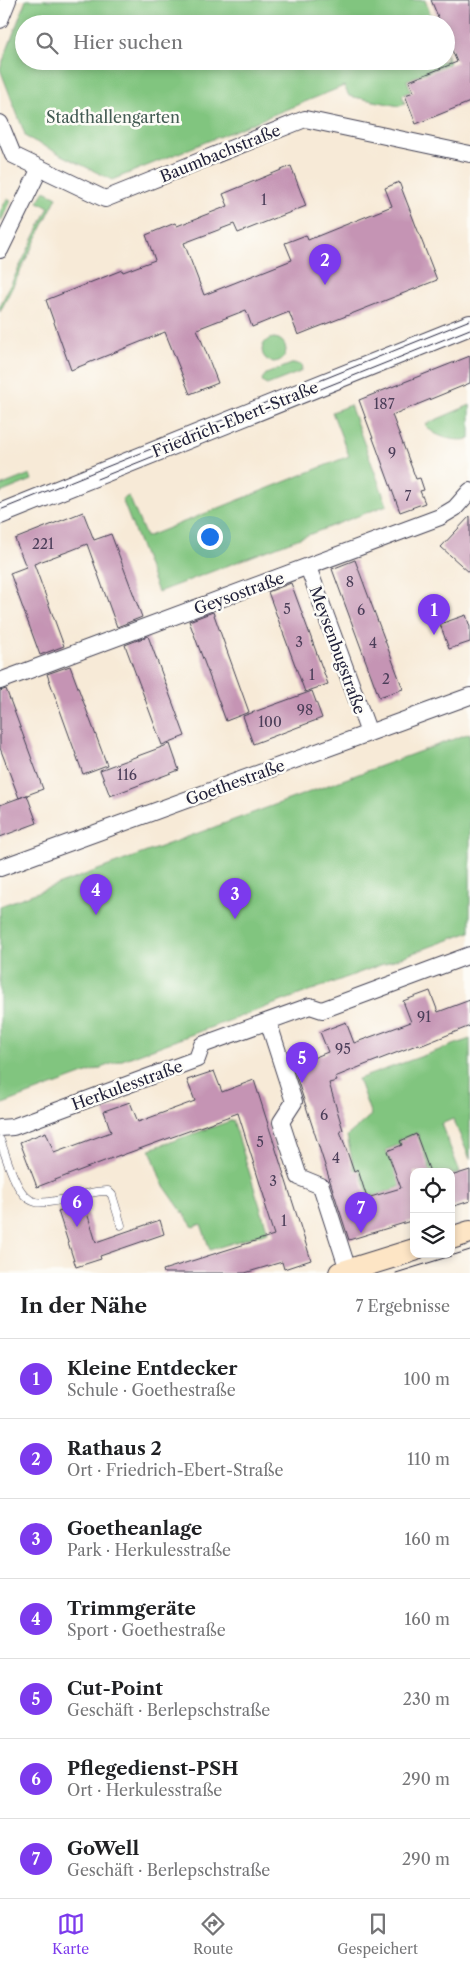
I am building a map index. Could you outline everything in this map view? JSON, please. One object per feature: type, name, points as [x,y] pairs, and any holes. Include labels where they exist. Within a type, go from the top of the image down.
[{"type":"main road","points":[[455,1237],[470,1232]]},
{"type":"main road","points":[[344,1272],[410,1251]]},
{"type":"street","points":[[0,20],[8,0]]},
{"type":"street","name":"Baumbachstraße","points":[[0,123],[13,155],[105,199],[305,119],[470,154]]},
{"type":"street","points":[[0,250],[40,168]]},
{"type":"street","name":"Friedrich-Ebert-Straße","points":[[0,514],[470,325]]},
{"type":"street","name":"Geysostraße","points":[[0,681],[440,517],[455,508],[470,491]]},
{"type":"street","name":"Meysenbugstraße","points":[[308,567],[369,733]]},
{"type":"street","name":"Goethestraße","points":[[0,868],[470,696]]},
{"type":"street","name":"Herkulesstraße","points":[[0,1128],[13,1127],[198,1059],[202,1045],[310,1006],[322,1010],[470,955]]},
{"type":"street","points":[[268,1021],[294,1102],[281,1122],[298,1177],[321,1186],[344,1272]]},
{"type":"lane","points":[[0,1140],[15,1181],[24,1196],[34,1202],[44,1202],[98,1190],[108,1191],[112,1195],[121,1225]]},
{"type":"green space","name":"Stadthallengarten","points":[[26,0],[425,0],[431,15],[20,15]]},
{"type":"green space","name":"Stadthallengarten","points":[[15,29],[15,70],[432,70],[407,80],[411,91],[402,95],[405,104],[399,106],[349,96],[344,86],[112,180],[26,137],[0,69]]},
{"type":"green space","points":[[45,191],[57,197],[0,312],[0,306],[49,207],[38,202]]},
{"type":"green space","points":[[7,199],[11,201],[0,223],[0,212]]},
{"type":"green space","points":[[274,338],[283,341],[286,350],[283,359],[274,362],[265,359],[262,350],[265,341]]},
{"type":"green space","points":[[294,363],[301,365],[302,369],[300,372],[267,385],[263,383],[262,379],[266,374]]},
{"type":"green space","points":[[350,405],[387,505],[158,592],[122,499],[129,496],[146,537],[349,456],[332,412]]},
{"type":"green space","points":[[470,405],[470,439],[447,438],[435,434],[426,426],[426,424]]},
{"type":"green space","points":[[30,474],[32,480],[0,493],[0,486]]},
{"type":"green space","points":[[470,733],[470,932],[0,1105],[0,906]]},
{"type":"green space","points":[[470,1039],[470,1159],[453,1119],[441,1124],[460,1172],[455,1174],[455,1168],[430,1168],[417,1133],[399,1140],[401,1144],[386,1150],[402,1186],[369,1198],[359,1169],[354,1170],[347,1136],[371,1115],[358,1079]]},
{"type":"green space","points":[[233,1120],[268,1232],[210,1250],[201,1224],[193,1227],[162,1183],[150,1149]]},
{"type":"building","points":[[431,0],[470,0],[470,102],[416,124],[405,95],[414,92],[409,81],[437,70],[455,70],[455,63],[457,62],[455,57],[455,15],[437,15]]},
{"type":"building","points":[[291,166],[306,206],[238,233],[234,224],[184,243],[204,295],[292,260],[285,243],[306,235],[308,240],[392,206],[385,188],[399,182],[437,280],[298,335],[289,312],[252,327],[246,310],[197,329],[218,383],[190,394],[165,332],[71,370],[46,300],[122,270],[123,272],[155,260],[146,235],[175,223],[177,226],[228,206],[223,194]]},
{"type":"building","points":[[470,356],[470,383],[392,415],[416,479],[420,478],[424,490],[420,491],[425,503],[400,512],[359,400]]},
{"type":"building","points":[[83,512],[94,540],[111,534],[142,617],[117,627],[87,544],[34,564],[64,646],[40,655],[10,573],[26,567],[15,539]]},
{"type":"building","points":[[470,516],[470,573],[441,547]]},
{"type":"building","points":[[355,560],[403,689],[379,697],[332,569]]},
{"type":"building","points":[[291,583],[328,684],[305,692],[268,592]]},
{"type":"building","points":[[213,612],[249,712],[226,721],[189,621]]},
{"type":"building","points":[[466,615],[470,627],[470,642],[449,649],[440,624]]},
{"type":"building","points":[[148,636],[185,736],[162,745],[125,645]]},
{"type":"building","points":[[70,666],[107,765],[83,774],[47,674]]},
{"type":"building","points":[[6,689],[43,789],[19,798],[0,748],[0,691]]},
{"type":"building","points":[[312,691],[322,718],[253,744],[243,716]]},
{"type":"building","points":[[170,744],[179,770],[110,796],[100,770]]},
{"type":"building","points":[[27,795],[37,823],[0,837],[0,805]]},
{"type":"building","points":[[430,991],[438,1012],[470,1000],[470,1026],[362,1066],[335,1077],[337,1081],[329,1083],[343,1130],[340,1131],[354,1172],[358,1170],[367,1198],[401,1188],[387,1151],[402,1145],[400,1141],[416,1134],[429,1168],[410,1168],[410,1221],[349,1240],[293,1066],[328,1052],[320,1032],[346,1022],[354,1043],[411,1022],[403,1001]]},
{"type":"building","points":[[214,1071],[222,1092],[254,1080],[311,1260],[284,1269],[282,1262],[245,1273],[164,1273],[163,1270],[274,1235],[238,1113],[37,1187],[20,1142],[46,1132],[54,1153],[111,1132],[104,1111],[130,1102],[138,1122],[195,1101],[187,1080]]},
{"type":"building","points":[[470,1170],[470,1201],[455,1206],[455,1175]]},
{"type":"building","points":[[84,1203],[96,1242],[160,1220],[164,1234],[100,1256],[101,1259],[76,1267],[58,1211]]},
{"type":"tram line","points":[[0,510],[470,320]]},
{"type":"tram line","points":[[97,479],[470,329]]},
{"type":"tram line","points":[[396,1273],[470,1250]]},
{"type":"place","name":"Rathaus 2","points":[[325,285]]},
{"type":"place","name":"Kleine Entdecker","points":[[434,635]]},
{"type":"place","name":"Trimmgeräte","points":[[96,915]]},
{"type":"place","name":"Goetheanlage","points":[[235,919]]},
{"type":"place","name":"Cut-Point","points":[[302,1083]]},
{"type":"place","name":"Pflegedienst-PSH","points":[[77,1227]]},
{"type":"place","name":"GoWell","points":[[361,1233]]}]
